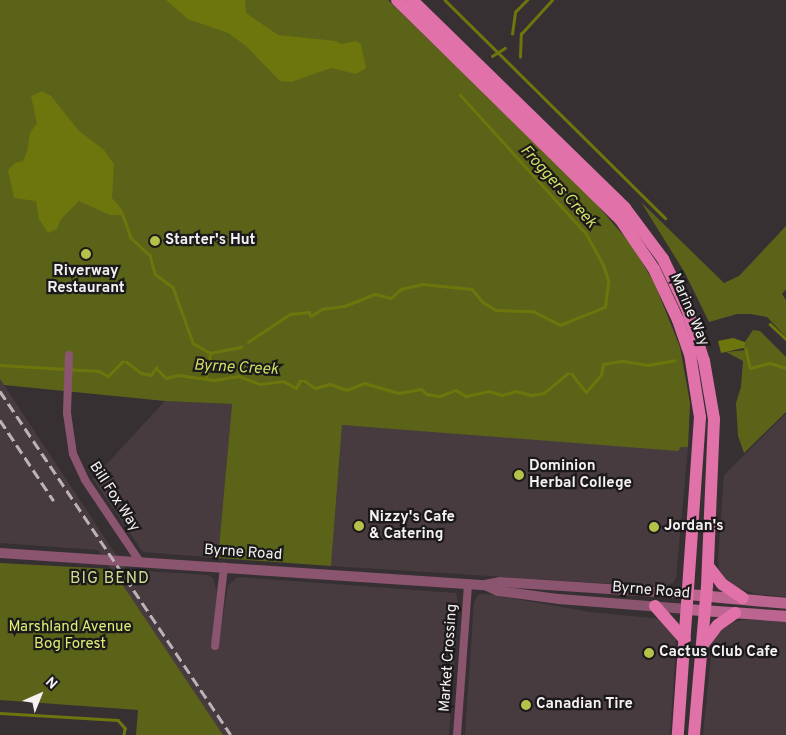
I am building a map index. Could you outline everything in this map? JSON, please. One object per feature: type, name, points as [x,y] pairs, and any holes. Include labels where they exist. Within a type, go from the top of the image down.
[{"type":"main road","name":"Marine Way","points":[[397,0],[602,198],[637,242],[666,292],[690,354],[700,418],[678,735]]},
{"type":"main road","name":"Marine Way","points":[[412,0],[625,208],[654,246],[676,284],[699,343],[714,419],[708,566],[694,735]]},
{"type":"main road","points":[[708,566],[722,584],[743,598]]},
{"type":"main road","name":"Byrne Road","points":[[688,594],[786,603]]},
{"type":"main road","points":[[655,606],[685,640]]},
{"type":"main road","name":"Byrne Road","points":[[687,609],[786,616]]},
{"type":"main road","points":[[701,648],[718,625],[735,613]]},
{"type":"street","name":"Bill Fox Way","points":[[69,355],[67,383],[68,426],[79,469],[140,562]]},
{"type":"street","name":"Byrne Road","points":[[0,553],[468,584],[485,585],[500,582],[688,594]]},
{"type":"street","points":[[215,646],[224,567]]},
{"type":"street","name":"Market Crossing","points":[[457,735],[468,584]]},
{"type":"street","name":"Byrne Road","points":[[485,585],[498,592],[687,609]]},
{"type":"shaded area","points":[[166,0],[245,0],[246,13],[278,35],[336,41],[341,44],[357,41],[361,45],[366,68],[356,74],[331,68],[291,82],[280,81],[245,45],[228,33],[188,19]]},
{"type":"shaded area","points":[[42,91],[51,96],[79,131],[104,150],[114,164],[112,198],[123,211],[123,215],[110,215],[79,201],[61,219],[57,229],[48,233],[39,219],[36,201],[14,198],[8,170],[15,163],[23,161],[27,152],[30,133],[37,123],[31,96]]},
{"type":"shaded area","points":[[733,338],[745,342],[746,350],[743,348],[721,353],[718,341]]},
{"type":"shaded area","points":[[0,379],[126,570],[208,575],[213,578],[217,592],[213,646],[218,646],[228,586],[237,577],[456,593],[458,603],[449,735],[223,735],[98,550],[0,543]]},
{"type":"shaded area","points":[[165,401],[232,404],[218,558],[143,552],[93,479]]},
{"type":"shaded area","points":[[786,414],[786,597],[756,594],[730,585],[720,573],[718,560],[724,475]]},
{"type":"shaded area","points":[[342,425],[688,447],[676,578],[673,583],[663,587],[331,566]]},
{"type":"shaded area","points":[[486,594],[590,612],[661,619],[675,636],[676,644],[670,735],[465,735],[474,603],[478,595]]},
{"type":"shaded area","points":[[745,620],[786,620],[786,735],[703,735],[713,637],[733,622]]},
{"type":"green space","points":[[0,0],[388,0],[592,199],[630,243],[654,282],[680,347],[690,403],[688,447],[681,447],[678,451],[342,425],[331,566],[218,558],[232,404],[165,401],[4,385],[0,379]]},
{"type":"green space","points":[[641,202],[724,283],[739,276],[786,226],[786,289],[782,294],[786,300],[786,337],[767,317],[737,314],[709,322],[685,273]]},
{"type":"green space","points":[[753,330],[760,331],[786,357],[786,412],[744,453],[738,436],[736,403],[741,387],[743,361],[726,352],[746,350],[745,342]]},
{"type":"green space","name":"Marshland Avenue Bog Forest","points":[[0,563],[112,569],[223,735],[136,735],[138,710],[0,700]]},
{"type":"waterway","points":[[445,0],[665,218]]},
{"type":"waterway","points":[[512,34],[515,12],[527,0]]},
{"type":"waterway","points":[[520,57],[521,34],[552,0]]},
{"type":"waterway","name":"Froggers Creek","points":[[492,56],[505,48]]},
{"type":"waterway","name":"Froggers Creek","points":[[248,342],[290,314],[309,312],[311,316],[322,309],[344,306],[375,294],[391,298],[401,289],[422,284],[472,289],[483,302],[496,310],[533,311],[560,325],[605,307],[608,281],[603,265],[585,233],[460,95]]},
{"type":"waterway","points":[[123,215],[131,238],[150,255],[155,274],[173,287],[193,343],[210,353],[241,347]]},
{"type":"waterway","points":[[770,324],[786,339]]},
{"type":"waterway","name":"Byrne Creek","points":[[746,349],[750,368],[770,363],[786,368]]},
{"type":"waterway","name":"Froggers Creek","points":[[209,360],[210,353]]},
{"type":"waterway","name":"Byrne Creek","points":[[0,365],[99,371],[108,376],[122,362],[127,362],[141,373],[151,375],[156,368],[166,378],[178,375],[214,380],[239,376],[260,384],[283,381],[296,388],[300,381],[305,381],[315,388],[330,384],[347,390],[364,383],[399,393],[421,389],[427,394],[440,396],[456,390],[466,396],[489,391],[502,395],[516,391],[531,395],[544,393],[567,374],[572,374],[586,392],[601,375],[603,364],[623,361],[648,365],[675,360]]},
{"type":"waterway","name":"Froggers Creek","points":[[206,377],[208,364]]},
{"type":"waterway","points":[[0,713],[118,720],[125,728],[124,735]]},
{"type":"railway","points":[[0,391],[231,735]]},
{"type":"railway","points":[[0,420],[54,501]]},
{"type":"place","name":"Starter's Hut","points":[[155,241]]},
{"type":"place","name":"Riverway Restaurant","points":[[86,254]]},
{"type":"place","name":"Dominion Herbal College","points":[[519,475]]},
{"type":"place","name":"Nizzy's Cafe & Catering","points":[[359,526]]},
{"type":"place","name":"Jordan's","points":[[654,527]]},
{"type":"place","name":"Cactus Club Cafe","points":[[649,653]]},
{"type":"place","name":"Canadian Tire","points":[[526,705]]},
{"type":"district","name":"BIG BEND","points":[[110,579]]}]
